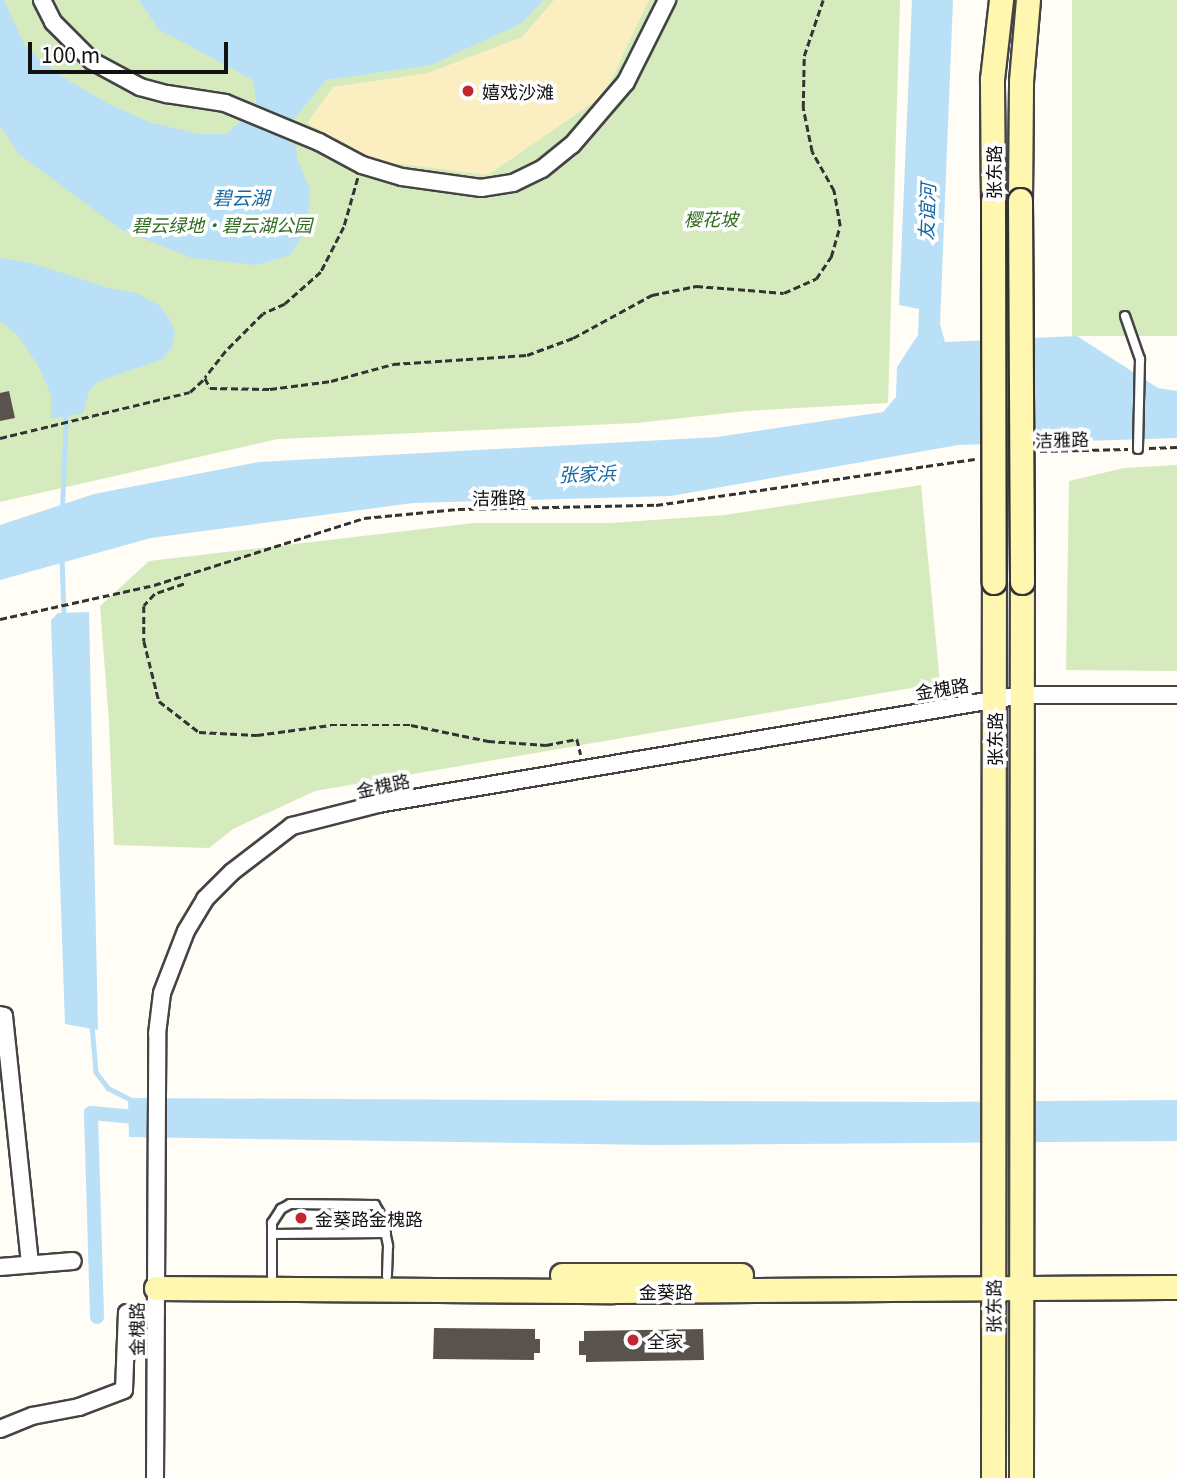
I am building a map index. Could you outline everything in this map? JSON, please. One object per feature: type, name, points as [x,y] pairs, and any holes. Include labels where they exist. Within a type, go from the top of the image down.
[{"type":"main road","name":"张东路","points":[[993,1478],[992,79],[1001,0]]},
{"type":"main road","name":"张东路","points":[[1021,1478],[1020,200],[1021,80],[1028,0]]},
{"type":"main road","name":"金葵路","points":[[1021,1281],[1177,1273]]},
{"type":"main road","name":"金葵路","points":[[156,1283],[272,1276],[387,1276],[1021,1281],[1177,1287]]},
{"type":"main road","name":"金葵路","points":[[156,1283],[600,1291],[993,1281]]},
{"type":"street","points":[[42,0],[53,22],[92,61],[115,75],[167,94],[225,103],[319,142],[362,165],[402,177],[481,188],[513,183],[542,169],[572,145],[626,82],[667,0]]},
{"type":"street","name":"金槐路","points":[[155,1478],[157,1034],[163,993],[186,931],[205,899],[232,872],[292,826],[378,804],[994,699],[1022,695],[1177,695]]},
{"type":"street","points":[[0,1015],[4,1016],[8,1127],[30,1264]]},
{"type":"street","points":[[0,1267],[73,1261]]},
{"type":"street","points":[[0,1429],[33,1416],[79,1407],[124,1390],[127,1313],[156,1312]]},
{"type":"lane","points":[[1125,316],[1138,349],[1138,449]]},
{"type":"lane","points":[[272,1276],[272,1223],[281,1209],[290,1205],[375,1205],[386,1233],[387,1276]]},
{"type":"lane","points":[[272,1234],[386,1233]]},
{"type":"path","points":[[205,378],[210,388],[270,389],[331,381],[393,364],[527,355],[573,338],[652,295],[696,286],[784,293],[816,279],[831,257],[840,226],[834,191],[812,152],[803,108],[804,56],[823,0]]},
{"type":"path","points":[[0,438],[190,392],[263,314],[285,304],[321,272],[344,227],[362,165]]},
{"type":"path","name":"洁雅路","points":[[1034,452],[1177,447]]},
{"type":"path","name":"洁雅路","points":[[0,620],[153,585],[364,518],[458,509],[656,505],[985,457]]},
{"type":"path","points":[[184,584],[155,594],[144,606],[144,641],[159,701],[199,732],[257,735],[330,725],[411,725],[499,742],[546,746],[577,739],[585,768]]},
{"type":"green space","name":"碧云绿地·碧云湖公园","points":[[0,0],[900,0],[888,403],[746,411],[637,423],[278,439],[0,502]]},
{"type":"green space","points":[[1072,0],[1177,0],[1177,336],[1072,336]]},
{"type":"green space","points":[[1177,465],[1177,671],[1066,670],[1069,481],[1124,468]]},
{"type":"green space","points":[[921,485],[940,683],[315,791],[233,829],[209,848],[114,845],[109,722],[100,606],[149,561],[474,523],[610,523],[725,515]]},
{"type":"sand","name":"嬉戏沙滩","points":[[554,0],[649,0],[604,95],[488,175],[369,160],[307,123],[333,87],[428,73],[522,37]]},
{"type":"water","name":"碧云湖","points":[[0,0],[4,0],[26,48],[66,79],[109,104],[149,122],[198,134],[226,134],[257,106],[253,80],[158,29],[139,0],[543,0],[522,23],[431,65],[326,80],[294,119],[297,158],[310,190],[307,229],[290,255],[257,265],[192,258],[120,229],[19,154],[0,126]]},
{"type":"water","points":[[912,0],[953,0],[940,324],[945,342],[1077,336],[1158,388],[1177,391],[1177,438],[958,445],[671,496],[413,503],[151,538],[0,580],[0,525],[94,494],[259,462],[717,437],[883,412],[896,397],[897,367],[918,335],[919,309],[899,305]]},
{"type":"water","points":[[0,258],[31,263],[109,288],[136,293],[159,305],[170,320],[175,333],[172,347],[163,359],[97,382],[89,391],[83,413],[51,419],[51,395],[38,365],[17,335],[0,321]]},
{"type":"water","points":[[89,612],[98,1030],[65,1024],[51,620],[58,613]]},
{"type":"water","points":[[128,1098],[938,1102],[1177,1100],[1177,1141],[654,1145],[129,1137]]},
{"type":"building","points":[[9,391],[15,418],[0,421],[0,393]]},
{"type":"building","points":[[434,1328],[535,1329],[535,1339],[540,1339],[540,1353],[534,1353],[534,1360],[433,1359]]},
{"type":"building","points":[[703,1329],[704,1360],[586,1362],[586,1355],[579,1355],[579,1341],[584,1341],[584,1331]]},
{"type":"waterway","points":[[62,508],[66,411]]},
{"type":"waterway","points":[[62,558],[64,616]]},
{"type":"waterway","points":[[92,1025],[96,1072],[108,1088],[134,1101]]},
{"type":"waterway","points":[[97,1317],[91,1113],[146,1118]]},
{"type":"place","name":"嬉戏沙滩","points":[[468,91]]},
{"type":"place","name":"金葵路金槐路","points":[[301,1218]]},
{"type":"place","name":"全家","points":[[633,1340]]},
{"type":"water label","name":"友谊河","points":[[926,212]]},
{"type":"water label","name":"张家浜","points":[[587,473]]},
{"type":"park label","name":"樱花坡","points":[[711,218]]}]
